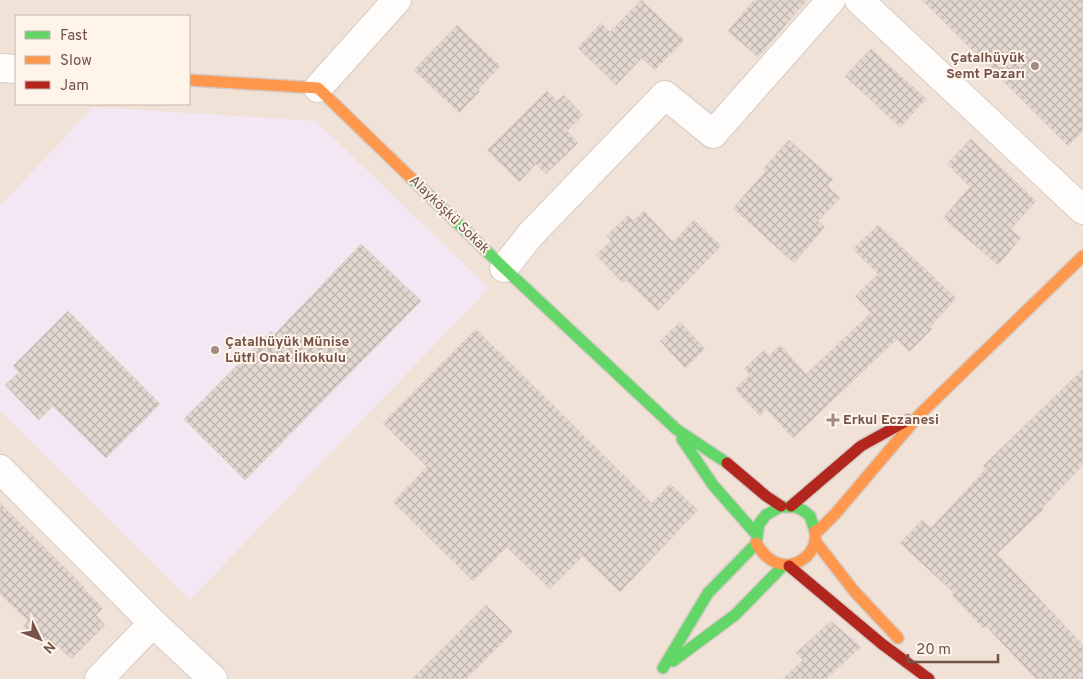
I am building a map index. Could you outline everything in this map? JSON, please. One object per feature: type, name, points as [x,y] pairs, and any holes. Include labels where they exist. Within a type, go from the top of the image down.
[{"type":"street","points":[[190,80],[318,88],[397,0]]},
{"type":"street","points":[[504,268],[531,234],[665,95],[713,134],[831,0]]},
{"type":"street","points":[[859,0],[1083,210]]},
{"type":"street","points":[[0,68],[15,69]]},
{"type":"street","name":"Alayköşkü Sokak","points":[[318,88],[504,268],[676,429]]},
{"type":"street","points":[[920,414],[861,446],[786,506],[772,509],[764,516],[759,524],[756,538],[708,592],[660,671],[735,615],[786,566],[798,564],[806,559],[812,551],[816,537],[920,414],[1083,256]]},
{"type":"street","points":[[676,429],[735,468],[766,496],[786,506],[801,509],[809,514],[814,523],[816,537],[854,591],[933,679]]},
{"type":"street","points":[[676,429],[712,485],[756,538],[761,552],[768,560],[786,566],[882,644],[929,679]]},
{"type":"street","points":[[0,469],[213,679]]},
{"type":"street","points":[[100,679],[154,622]]},
{"type":"shaded area","points":[[0,0],[1083,0],[1083,679],[0,679]]},
{"type":"shaded area","name":"Çatalhüyük Münise Lütfi Onat İlkokulu","points":[[93,107],[316,121],[489,288],[190,600],[0,411],[0,206]]},
{"type":"building","points":[[641,0],[684,40],[655,70],[642,58],[616,85],[578,48],[601,23],[610,32]]},
{"type":"building","points":[[754,0],[807,0],[758,57],[728,31]]},
{"type":"building","name":"Çatalhüyük Semt Pazarı","points":[[922,0],[1083,0],[1083,131],[1068,146]]},
{"type":"building","points":[[457,25],[500,66],[459,113],[414,70]]},
{"type":"building","points":[[871,49],[926,99],[900,127],[845,76]]},
{"type":"building","points":[[547,91],[557,101],[564,95],[583,115],[567,131],[578,143],[546,174],[536,164],[519,182],[487,150]]},
{"type":"building","points":[[971,139],[1036,201],[1011,229],[1021,238],[998,265],[943,218],[970,187],[947,164]]},
{"type":"building","points":[[789,140],[833,179],[827,186],[840,198],[818,221],[825,227],[794,263],[733,208],[766,171],[763,169]]},
{"type":"building","points":[[644,211],[673,242],[694,220],[721,246],[658,311],[626,280],[623,283],[596,255],[611,241],[606,236],[628,215],[633,221]]},
{"type":"building","points":[[878,225],[956,298],[930,327],[932,329],[909,352],[897,339],[793,438],[766,409],[760,416],[735,389],[750,375],[744,369],[764,350],[769,356],[780,345],[806,374],[871,313],[855,296],[878,274],[853,249]]},
{"type":"building","points":[[361,244],[421,301],[245,480],[184,419],[271,331],[274,335]]},
{"type":"building","points":[[68,311],[160,404],[106,458],[53,406],[39,420],[5,385],[19,372],[13,366]]},
{"type":"building","points":[[680,322],[705,349],[685,368],[660,341]]},
{"type":"building","points":[[476,329],[652,503],[670,484],[698,510],[620,592],[583,556],[550,589],[507,547],[473,581],[393,502],[427,467],[383,423]]},
{"type":"building","points":[[1083,369],[1083,465],[1042,508],[1044,509],[997,554],[1083,645],[1083,679],[1036,679],[986,626],[983,628],[952,595],[954,593],[900,543],[922,520],[931,528],[986,469],[983,466]]},
{"type":"building","points":[[0,503],[103,608],[96,615],[105,625],[71,659],[58,646],[50,653],[23,627],[28,621],[0,594]]},
{"type":"building","points":[[486,605],[513,632],[466,679],[412,679]]},
{"type":"building","points":[[831,621],[861,647],[826,679],[783,679],[803,660],[796,653]]},
{"type":"traffic: fast","points":[[411,178],[676,429],[727,463]]},
{"type":"traffic: fast","points":[[682,439],[713,485],[756,534]]},
{"type":"traffic: fast","points":[[663,668],[708,593],[756,544],[759,524],[766,515],[780,507],[796,507],[810,516],[815,531]]},
{"type":"traffic: fast","points":[[673,661],[735,615],[783,566]]},
{"type":"traffic: slow","points":[[190,80],[318,88],[411,178]]},
{"type":"traffic: slow","points":[[817,532],[836,513],[920,414],[1083,256]]},
{"type":"traffic: slow","points":[[756,543],[764,554],[775,562],[790,564],[798,562],[809,553],[813,547],[815,531]]},
{"type":"traffic: slow","points":[[816,542],[854,591],[898,638]]},
{"type":"traffic: jam","points":[[791,506],[861,446],[908,420]]},
{"type":"traffic: jam","points":[[727,463],[766,496],[781,506]]},
{"type":"traffic: jam","points":[[789,566],[882,644],[929,679]]},
{"type":"place","name":"Çatalhüyük Semt Pazarı","points":[[1035,66]]},
{"type":"place","name":"Çatalhüyük Münise Lütfi Onat İlkokulu","points":[[215,350]]},
{"type":"place","name":"Erkul Eczanesi","points":[[833,420]]}]
